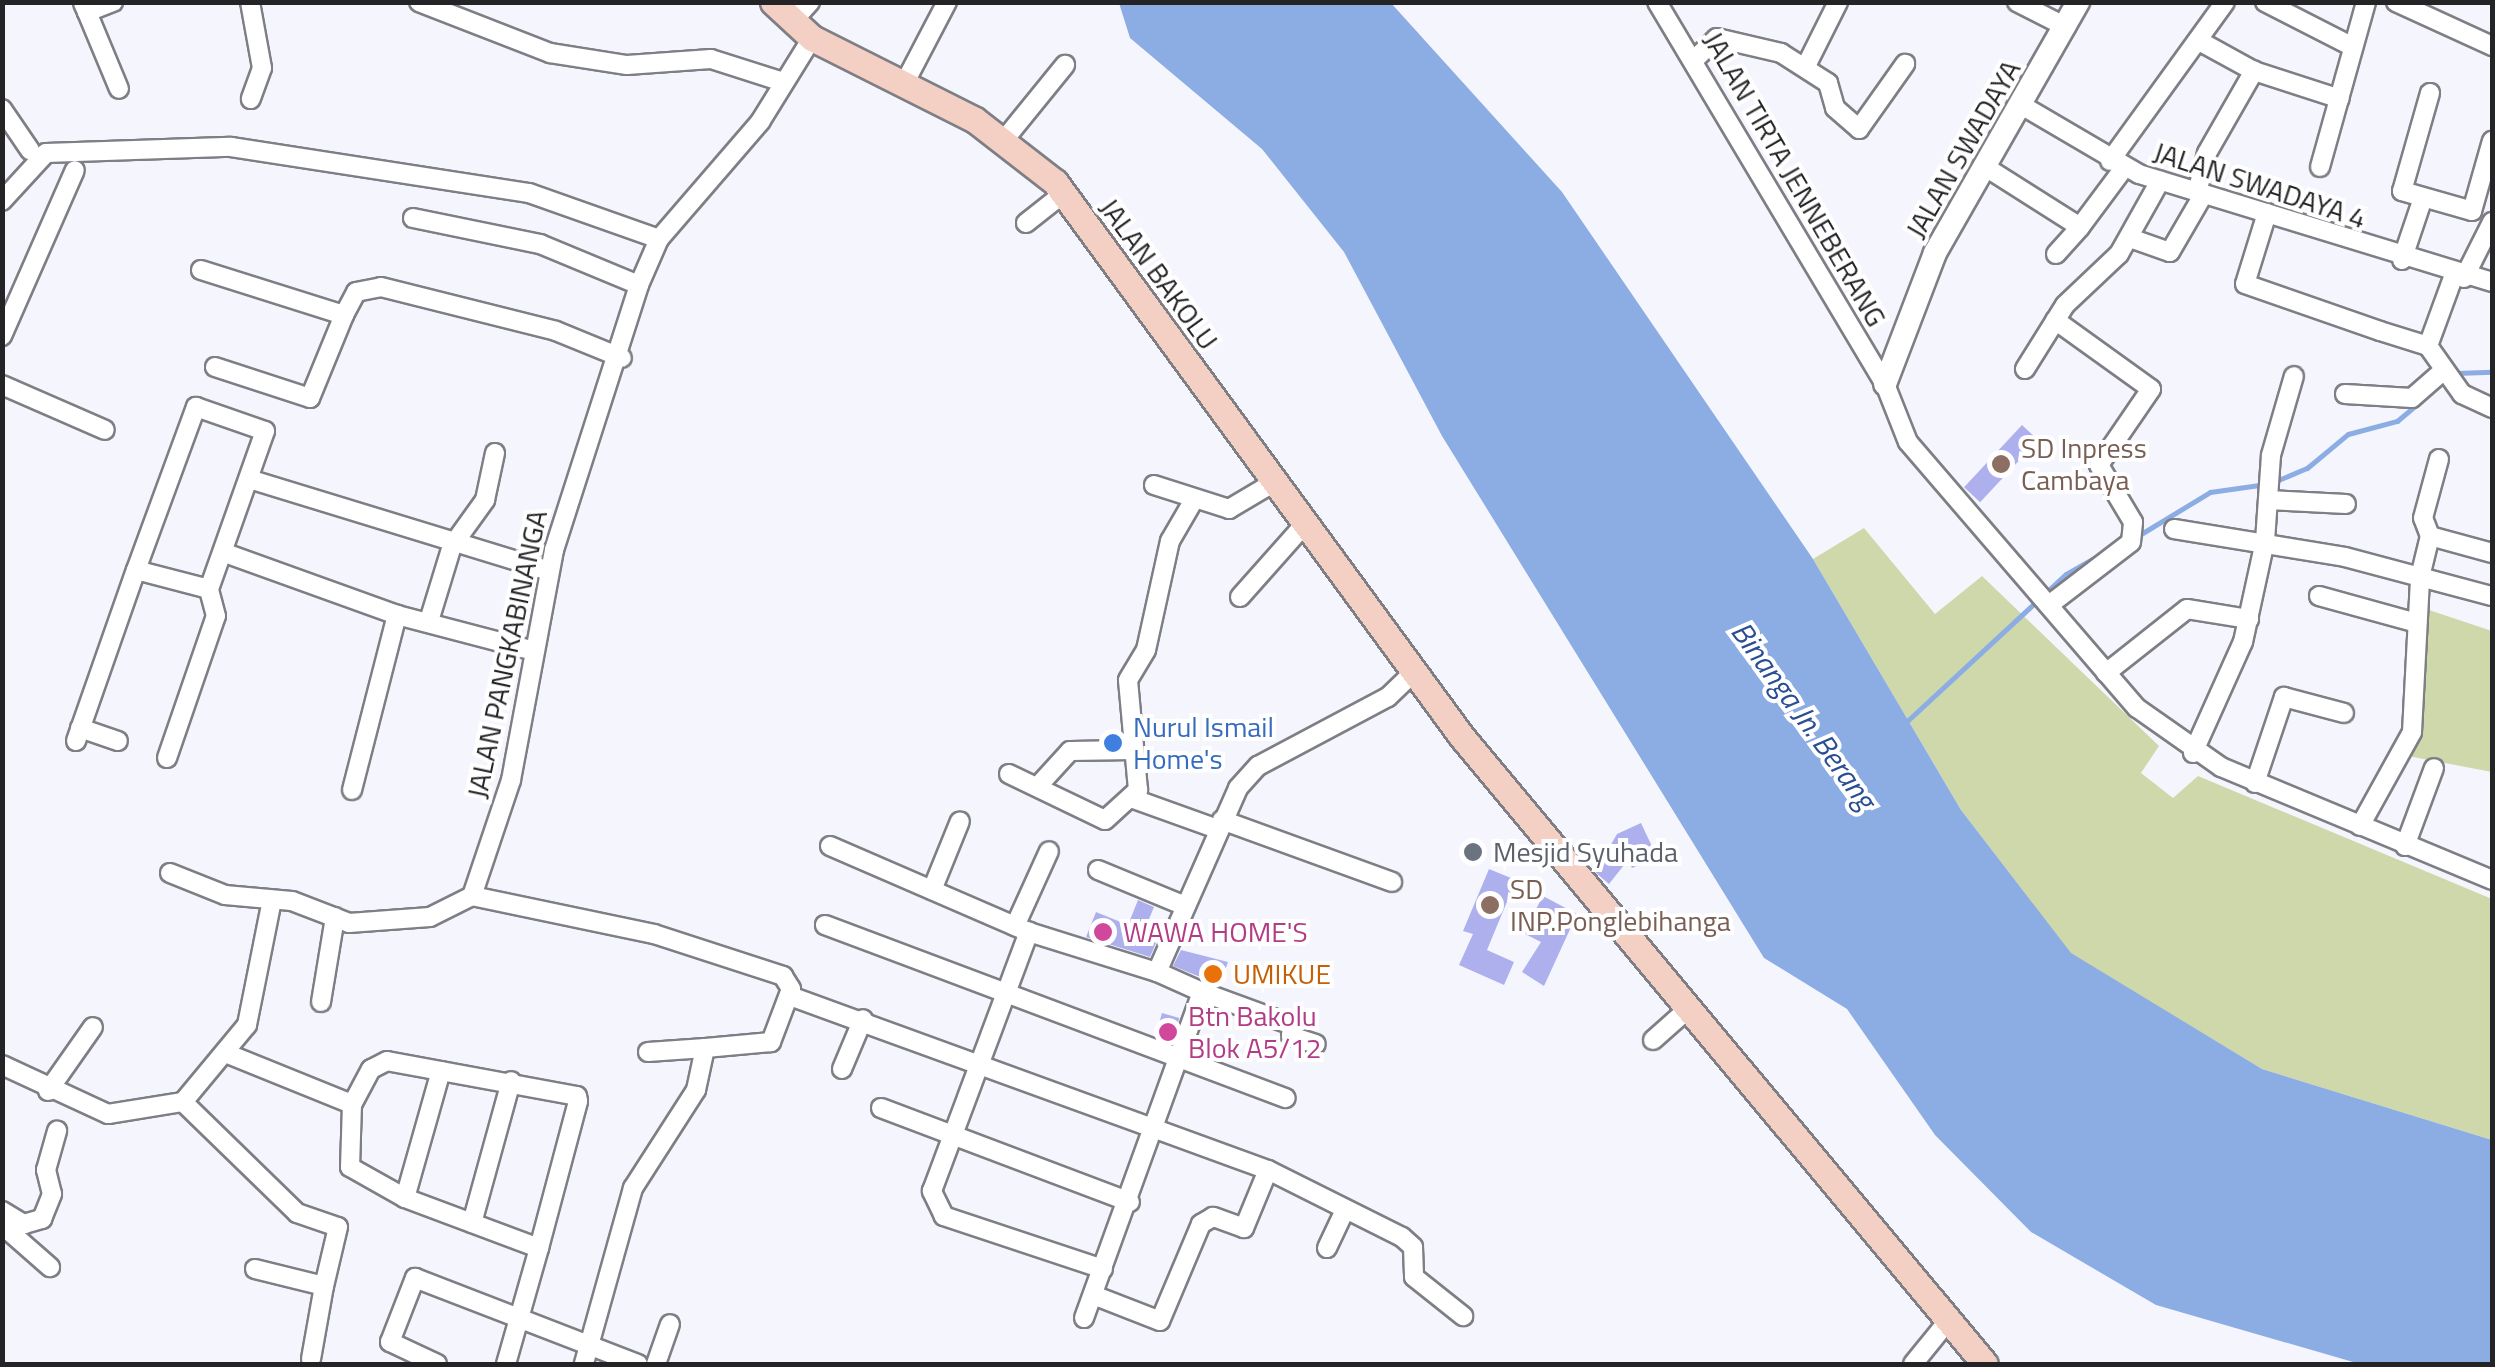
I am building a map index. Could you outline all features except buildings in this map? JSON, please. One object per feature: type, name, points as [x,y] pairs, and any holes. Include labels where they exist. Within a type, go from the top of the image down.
[{"type":"main road","name":"JALAN BAKOLU","points":[[773,2],[802,40],[903,86],[1004,140],[1058,198],[1413,674],[1940,1328],[1985,1364]]},
{"type":"street","points":[[113,2],[85,7],[119,89]]},
{"type":"street","points":[[250,2],[262,68],[252,99]]},
{"type":"street","points":[[419,2],[550,54],[627,65],[711,59],[780,81]]},
{"type":"street","name":"JALAN PANGKABINANGA","points":[[472,896],[511,780],[548,571],[622,358],[639,285],[659,239],[760,122],[802,40],[810,2]]},
{"type":"street","points":[[903,86],[947,2]]},
{"type":"street","name":"JALAN TIRTA JENNEBERANG","points":[[1657,2],[1695,59],[1885,384],[1888,404],[1924,464],[2106,673],[2193,753],[2255,783],[2492,880]]},
{"type":"street","points":[[1806,66],[1838,2]]},
{"type":"street","points":[[2017,2],[2066,26]]},
{"type":"street","name":"JALAN SWADAYA","points":[[1885,384],[1935,253],[2023,106],[2078,2]]},
{"type":"street","points":[[2056,254],[2080,227],[2225,2]]},
{"type":"street","points":[[2264,2],[2354,47]]},
{"type":"street","points":[[2320,166],[2366,2]]},
{"type":"street","points":[[2396,2],[2492,46]]},
{"type":"street","points":[[1695,59],[1717,38],[1759,44],[1806,66],[1858,130],[1905,64]]},
{"type":"street","points":[[2201,42],[2254,71],[2340,99]]},
{"type":"street","points":[[1004,140],[1065,65]]},
{"type":"street","points":[[2130,238],[2170,252],[2200,194],[2207,153],[2254,71]]},
{"type":"street","points":[[2430,93],[2401,188],[2472,211],[2492,141]]},
{"type":"street","name":"JALAN SWADAYA 4","points":[[2023,106],[2117,165],[2402,260],[2492,282]]},
{"type":"street","points":[[2,109],[30,150]]},
{"type":"street","points":[[2,201],[46,154],[231,147],[529,194],[659,239]]},
{"type":"street","points":[[1986,168],[2080,227]]},
{"type":"street","points":[[2,336],[75,170]]},
{"type":"street","points":[[2025,369],[2055,320],[2130,238],[2160,181]]},
{"type":"street","points":[[1026,223],[1058,198]]},
{"type":"street","points":[[2402,260],[2423,198]]},
{"type":"street","points":[[2267,213],[2245,284],[2428,346],[2462,394],[2492,408]]},
{"type":"street","points":[[413,218],[540,244],[639,285]]},
{"type":"street","points":[[2428,346],[2459,277],[2492,222]]},
{"type":"street","points":[[202,270],[344,315]]},
{"type":"street","points":[[216,367],[310,398],[356,292],[381,287],[556,331],[622,358]]},
{"type":"street","points":[[2049,605],[2131,542],[2133,522],[2100,465],[2150,389],[2055,320]]},
{"type":"street","points":[[2344,394],[2412,398],[2444,370]]},
{"type":"street","points":[[2193,753],[2249,619],[2294,376]]},
{"type":"street","points":[[2,385],[105,430]]},
{"type":"street","points":[[118,740],[78,734],[196,407],[265,431],[225,553],[209,589],[216,616],[167,758]]},
{"type":"street","points":[[429,622],[452,546],[484,500],[495,453]]},
{"type":"street","points":[[2360,826],[2408,746],[2420,577],[2430,536],[2422,518],[2440,460]]},
{"type":"street","points":[[249,479],[452,546],[548,571]]},
{"type":"street","points":[[1154,485],[1192,503],[1242,506],[1273,484]]},
{"type":"street","points":[[2268,500],[2346,504]]},
{"type":"street","points":[[1009,774],[1106,820],[1138,790],[1128,680],[1146,650],[1170,541],[1192,503]]},
{"type":"street","points":[[1240,597],[1303,526]]},
{"type":"street","points":[[2174,529],[2264,541],[2492,596]]},
{"type":"street","points":[[2430,536],[2492,553]]},
{"type":"street","points":[[225,553],[397,615],[534,652]]},
{"type":"street","points":[[136,570],[209,589]]},
{"type":"street","points":[[2319,596],[2417,623]]},
{"type":"street","points":[[2106,673],[2187,609],[2249,619]]},
{"type":"street","points":[[352,790],[397,615]]},
{"type":"street","points":[[1157,972],[1219,824],[1258,766],[1388,697],[1413,674]]},
{"type":"street","points":[[2255,783],[2284,698],[2344,713]]},
{"type":"street","points":[[1039,785],[1070,751],[1132,750]]},
{"type":"street","points":[[2405,846],[2434,768]]},
{"type":"street","points":[[1131,798],[1392,882]]},
{"type":"street","points":[[932,890],[960,821]]},
{"type":"street","points":[[830,846],[1022,929],[1157,972],[1292,1025],[1291,1036],[1316,1044]]},
{"type":"street","points":[[1049,851],[954,1139],[932,1190],[937,1210],[1103,1269]]},
{"type":"street","points":[[1098,870],[1182,906]]},
{"type":"street","points":[[170,874],[225,895],[272,900],[335,916],[400,922],[472,896],[667,938],[782,976],[790,996],[771,1042],[648,1052]]},
{"type":"street","points":[[2,1065],[48,1091],[120,1115],[183,1102],[228,1054],[257,993],[272,900]]},
{"type":"street","points":[[320,1002],[335,916]]},
{"type":"street","points":[[825,925],[1002,997],[1048,1007],[1178,1062],[1286,1098]]},
{"type":"street","points":[[1084,1318],[1159,1124],[1202,992]]},
{"type":"street","points":[[790,996],[862,1019],[978,1065],[1159,1124],[1268,1170],[1410,1243],[1414,1277],[1463,1316]]},
{"type":"street","points":[[1653,1040],[1684,1013]]},
{"type":"street","points":[[842,1068],[862,1019]]},
{"type":"street","points":[[48,1091],[93,1028]]},
{"type":"street","points":[[584,1364],[632,1188],[696,1090],[704,1048]]},
{"type":"street","points":[[228,1054],[352,1104]]},
{"type":"street","points":[[506,1364],[539,1248],[578,1101],[572,1093],[441,1070],[378,1064],[352,1104],[350,1167],[405,1198],[539,1248]]},
{"type":"street","points":[[405,1198],[441,1070]]},
{"type":"street","points":[[472,1223],[511,1082]]},
{"type":"street","points":[[183,1102],[297,1213],[338,1228],[311,1359]]},
{"type":"street","points":[[881,1108],[954,1139],[1130,1202]]},
{"type":"street","points":[[2,1211],[24,1224],[42,1219],[52,1194],[46,1170],[56,1131]]},
{"type":"street","points":[[1094,1295],[1160,1321],[1201,1224],[1213,1217],[1244,1228],[1268,1170]]},
{"type":"street","points":[[1327,1248],[1345,1210]]},
{"type":"street","points":[[2,1225],[50,1267]]},
{"type":"street","points":[[254,1268],[324,1286]]},
{"type":"street","points":[[437,1364],[390,1342],[412,1279],[638,1364]]},
{"type":"street","points":[[656,1364],[670,1324]]},
{"type":"street","points":[[1913,1364],[1940,1328]]},
{"type":"green space","points":[[1864,528],[1935,614],[1982,576],[2159,746],[2141,773],[2173,798],[2198,776],[2492,899],[2492,1140],[2262,1069],[2071,954],[1961,810],[1813,559]]},
{"type":"green space","points":[[2423,608],[2492,631],[2492,772],[2408,756]]},
{"type":"water","name":"Binanga Jn. Berang","points":[[1119,3],[1391,3],[1562,192],[1813,559],[1961,810],[2071,953],[2262,1069],[2492,1140],[2492,1364],[2360,1364],[2156,1305],[2031,1232],[1935,1135],[1847,1009],[1764,958],[1442,436],[1344,252],[1262,149],[1130,38]]},
{"type":"waterway","points":[[2456,373],[2492,372]]},
{"type":"waterway","points":[[2276,481],[2307,468],[2348,434],[2397,421],[2421,401]]},
{"type":"waterway","points":[[2136,537],[2210,492],[2266,484]]},
{"type":"waterway","points":[[1905,723],[2066,574],[2108,550]]},
{"type":"place","name":"SD Inpress Cambaya","points":[[2001,464]]},
{"type":"place","name":"Nurul Ismail Home's","points":[[1113,743]]},
{"type":"place","name":"Mesjid Syuhada","points":[[1473,852]]},
{"type":"place","name":"SD INP.Ponglebihanga","points":[[1490,905]]},
{"type":"place","name":"WAWA HOME'S","points":[[1103,932]]},
{"type":"place","name":"UMIKUE","points":[[1213,974]]},
{"type":"place","name":"Btn Bakolu Blok A5/12","points":[[1168,1032]]}]
